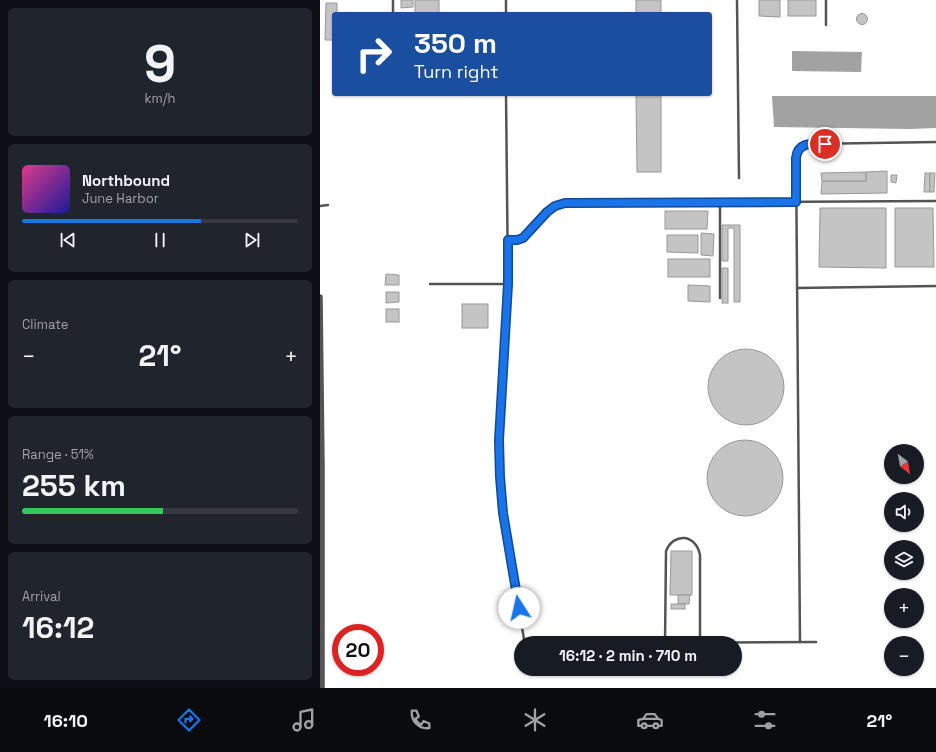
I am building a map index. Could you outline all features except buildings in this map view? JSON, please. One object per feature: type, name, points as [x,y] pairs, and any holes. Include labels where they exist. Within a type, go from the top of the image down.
[{"type":"street","points":[[320,297],[322,688]]},
{"type":"lane","points":[[393,0],[394,12]]},
{"type":"lane","points":[[506,0],[506,12]]},
{"type":"lane","points":[[737,0],[739,178]]},
{"type":"lane","points":[[826,0],[826,25]]},
{"type":"lane","points":[[506,96],[508,284],[499,440],[500,477],[505,532],[523,636]]},
{"type":"lane","points":[[800,642],[796,158],[798,151],[802,146],[809,144],[936,142]]},
{"type":"lane","points":[[720,202],[720,298]]},
{"type":"lane","points":[[508,240],[523,238],[547,212],[555,206],[565,203],[936,202]]},
{"type":"lane","points":[[320,206],[328,205]]},
{"type":"lane","points":[[430,284],[508,284]]},
{"type":"lane","points":[[797,288],[936,286]]},
{"type":"lane","points":[[665,636],[666,551],[671,542],[676,539],[687,538],[696,544],[700,555],[700,636]]},
{"type":"lane","points":[[742,643],[816,642]]},
{"type":"shaded area","points":[[792,51],[862,52],[861,72],[792,71]]},
{"type":"shaded area","points":[[772,96],[936,96],[936,128],[774,127]]},
{"type":"route","points":[[519,608],[505,532],[500,486],[499,458],[508,284],[508,240],[523,238],[551,208],[565,203],[796,202],[796,154],[802,146],[825,144]]}]
